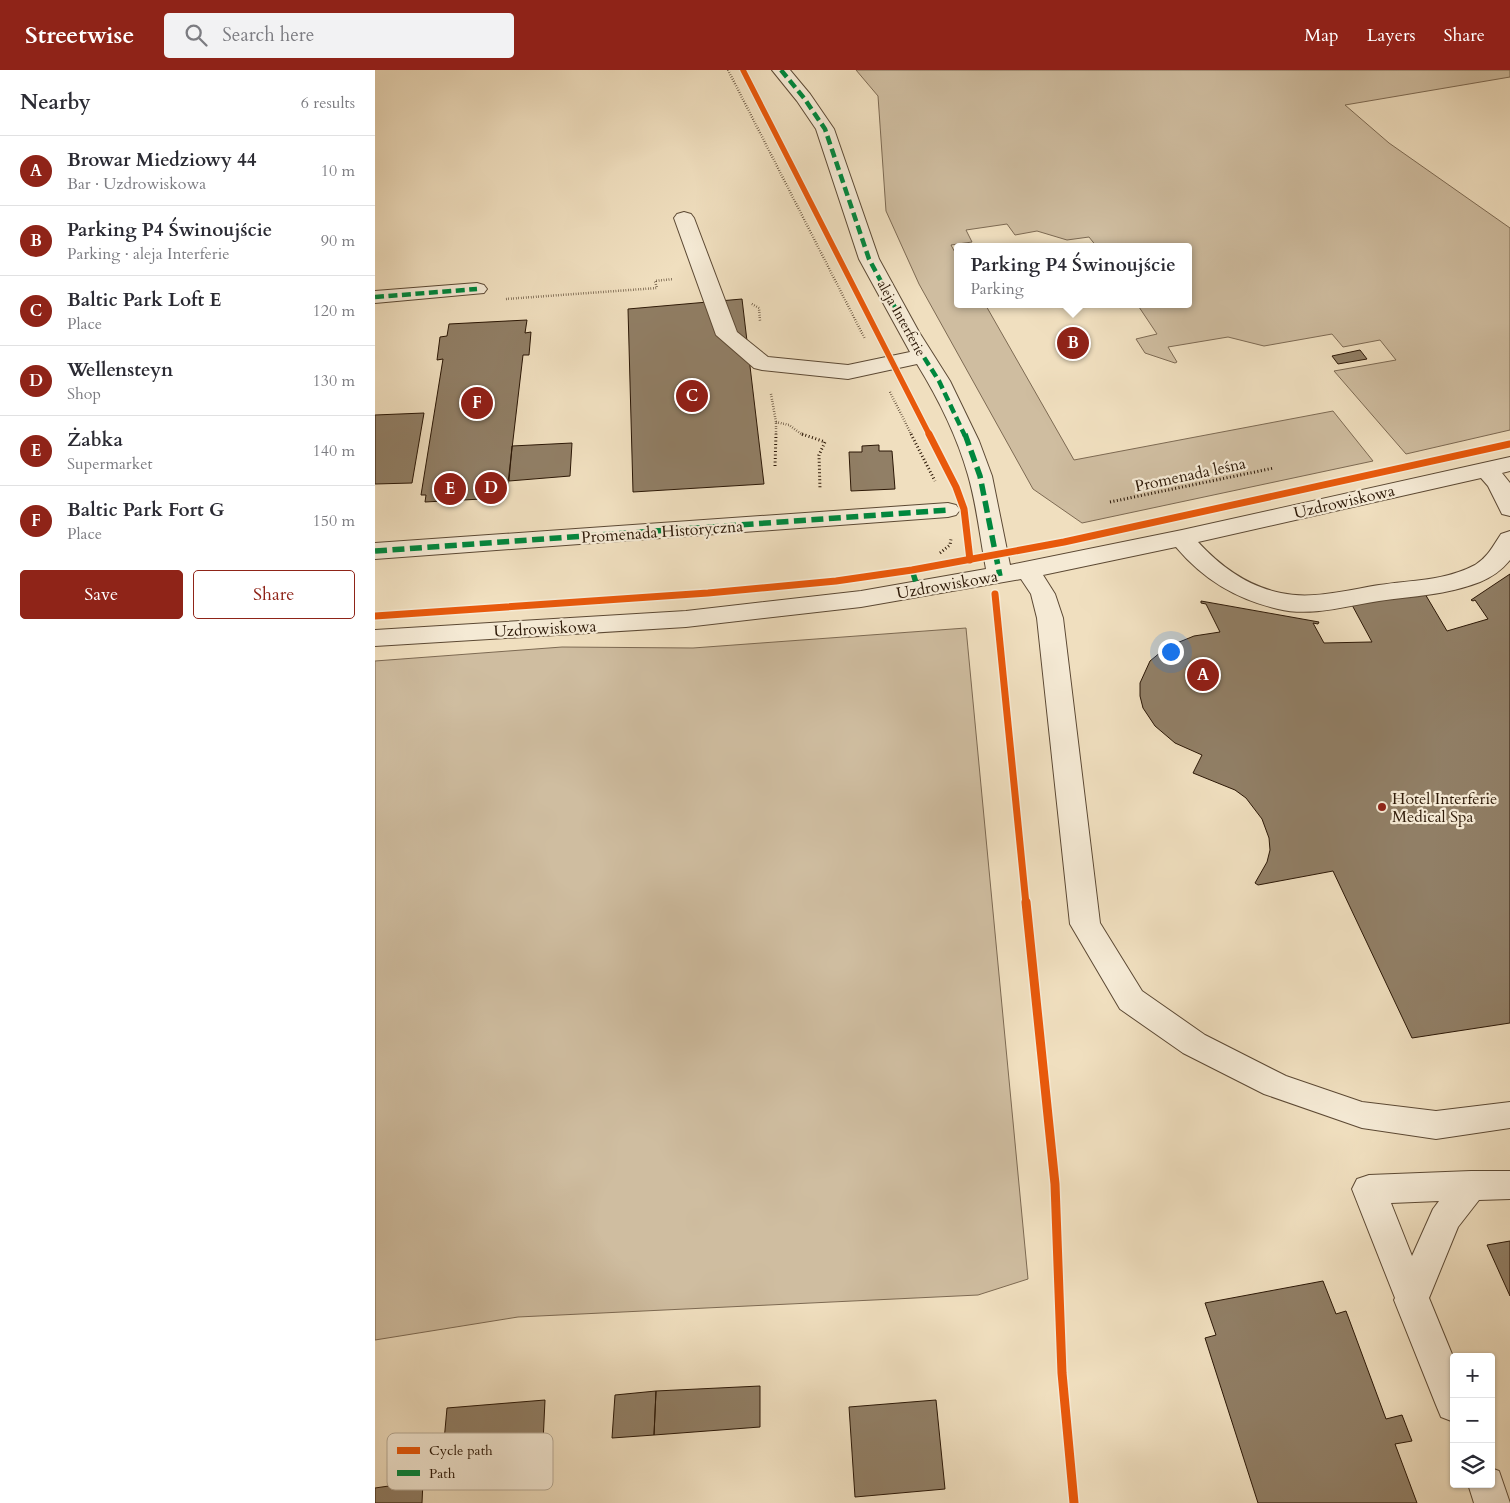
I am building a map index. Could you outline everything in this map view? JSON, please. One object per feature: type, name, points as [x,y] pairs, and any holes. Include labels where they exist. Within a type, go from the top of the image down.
[{"type":"street","name":"aleja Interferie","points":[[781,70],[804,98],[825,129],[869,259],[908,332],[939,381],[968,441],[980,476],[1000,576]]},
{"type":"street","points":[[684,218],[727,335],[762,363],[848,372],[923,356]]},
{"type":"street","points":[[375,297],[477,289]]},
{"type":"street","name":"Uzdrowiskowa","points":[[375,638],[686,620],[861,599],[1000,576],[1181,538],[1510,464]]},
{"type":"street","points":[[1487,470],[1499,484],[1510,509]]},
{"type":"street","name":"Promenada Historyczna","points":[[375,551],[948,510]]},
{"type":"street","points":[[1181,538],[1212,572],[1235,586],[1258,595],[1285,602],[1338,599],[1432,586],[1459,580],[1484,570],[1505,553],[1510,539]]},
{"type":"street","points":[[1028,570],[1043,594],[1050,618],[1085,924],[1131,1000],[1194,1044],[1275,1085],[1362,1115],[1436,1125],[1510,1115]]},
{"type":"street","points":[[1411,1300],[1445,1219],[1471,1185]]},
{"type":"street","points":[[1451,1398],[1411,1300],[1369,1189],[1510,1185]]},
{"type":"street","points":[[1487,1488],[1493,1503]]},
{"type":"path","points":[[729,70],[948,510],[951,536],[950,545],[940,553],[933,555]]},
{"type":"path","points":[[501,299],[657,288],[655,281],[675,279]]},
{"type":"path","points":[[745,300],[759,308],[761,327]]},
{"type":"path","points":[[771,394],[776,422],[775,466]]},
{"type":"path","points":[[776,422],[789,425],[807,437],[825,442],[819,455],[822,519]]},
{"type":"shaded area","points":[[856,70],[1510,70],[1510,77],[1345,105],[1389,143],[1510,228],[1510,430],[1406,454],[1334,371],[1396,360],[1380,340],[1343,347],[1332,334],[1264,346],[1228,337],[1168,347],[1177,362],[1175,363],[1145,353],[1136,339],[1157,334],[1140,308],[1192,308],[1192,243],[1094,243],[1089,237],[1067,240],[1037,231],[1015,235],[1007,224],[966,230],[972,242],[954,243],[951,245],[954,251],[954,308],[987,308],[1074,460],[1333,411],[1373,461],[1082,523],[1033,489],[919,284],[886,211],[878,96]]},
{"type":"shaded area","points":[[966,628],[1028,1279],[978,1295],[518,1317],[375,1340],[375,661],[562,647],[693,648]]},
{"type":"building","points":[[742,299],[764,484],[633,492],[628,309]]},
{"type":"building","points":[[527,320],[525,333],[531,332],[529,355],[523,355],[507,491],[502,491],[501,498],[425,502],[426,495],[421,495],[443,359],[437,360],[440,337],[447,336],[449,324]]},
{"type":"building","points":[[1360,350],[1367,359],[1338,364],[1332,356]]},
{"type":"building","points":[[424,413],[412,483],[375,484],[375,415]]},
{"type":"building","points":[[572,443],[570,476],[509,481],[512,446]]},
{"type":"building","points":[[879,445],[879,451],[892,451],[895,489],[851,491],[849,452],[862,452],[862,446]]},
{"type":"building","name":"Hotel Interferie Medical Spa","points":[[1510,574],[1510,1023],[1412,1038],[1333,871],[1258,885],[1255,883],[1267,862],[1270,850],[1269,838],[1262,819],[1246,798],[1235,790],[1193,773],[1202,755],[1175,743],[1155,726],[1143,708],[1140,696],[1140,683],[1150,661],[1167,647],[1194,636],[1220,632],[1206,604],[1201,603],[1201,601],[1319,622],[1318,624],[1313,623],[1324,643],[1372,642],[1345,592],[1418,582],[1447,631],[1488,619],[1475,600],[1471,600]]},
{"type":"building","points":[[1510,1241],[1510,1296],[1487,1245]]},
{"type":"building","points":[[1323,1281],[1336,1314],[1346,1311],[1386,1419],[1402,1415],[1412,1441],[1395,1444],[1417,1503],[1258,1503],[1205,1338],[1216,1335],[1205,1303]]},
{"type":"building","points":[[760,1386],[760,1427],[654,1435],[656,1391]]},
{"type":"building","points":[[656,1391],[654,1435],[612,1438],[615,1395]]},
{"type":"building","points":[[545,1400],[543,1433],[445,1433],[447,1408]]},
{"type":"building","points":[[936,1400],[945,1489],[855,1497],[849,1407]]},
{"type":"building","points":[[387,1486],[387,1490],[423,1490],[422,1503],[375,1503],[375,1488]]},
{"type":"marked path","points":[[781,70],[804,98],[825,129],[869,259],[908,332],[939,381],[968,441],[980,476],[1000,576]]},
{"type":"marked path","points":[[375,297],[477,289]]},
{"type":"marked path","points":[[375,551],[948,510]]},
{"type":"marked path","points":[[912,570],[918,589]]},
{"type":"cycle path","points":[[743,70],[956,487],[964,509],[970,560]]},
{"type":"cycle path","points":[[375,616],[708,593],[836,581],[912,570],[1064,542],[1510,444]]},
{"type":"cycle path","points":[[995,594],[1055,1184],[1062,1373],[1074,1503]]},
{"type":"place","name":"Parking P4 Świnoujście","points":[[1073,343]]},
{"type":"place","name":"Baltic Park Loft E","points":[[692,396]]},
{"type":"place","name":"Baltic Park Fort G","points":[[477,403]]},
{"type":"place","name":"Wellensteyn","points":[[491,488]]},
{"type":"place","name":"Żabka","points":[[450,489]]},
{"type":"place","name":"Browar Miedziowy 44","points":[[1203,675]]},
{"type":"place","name":"Hotel Interferie Medical Spa","points":[[1382,807]]}]
